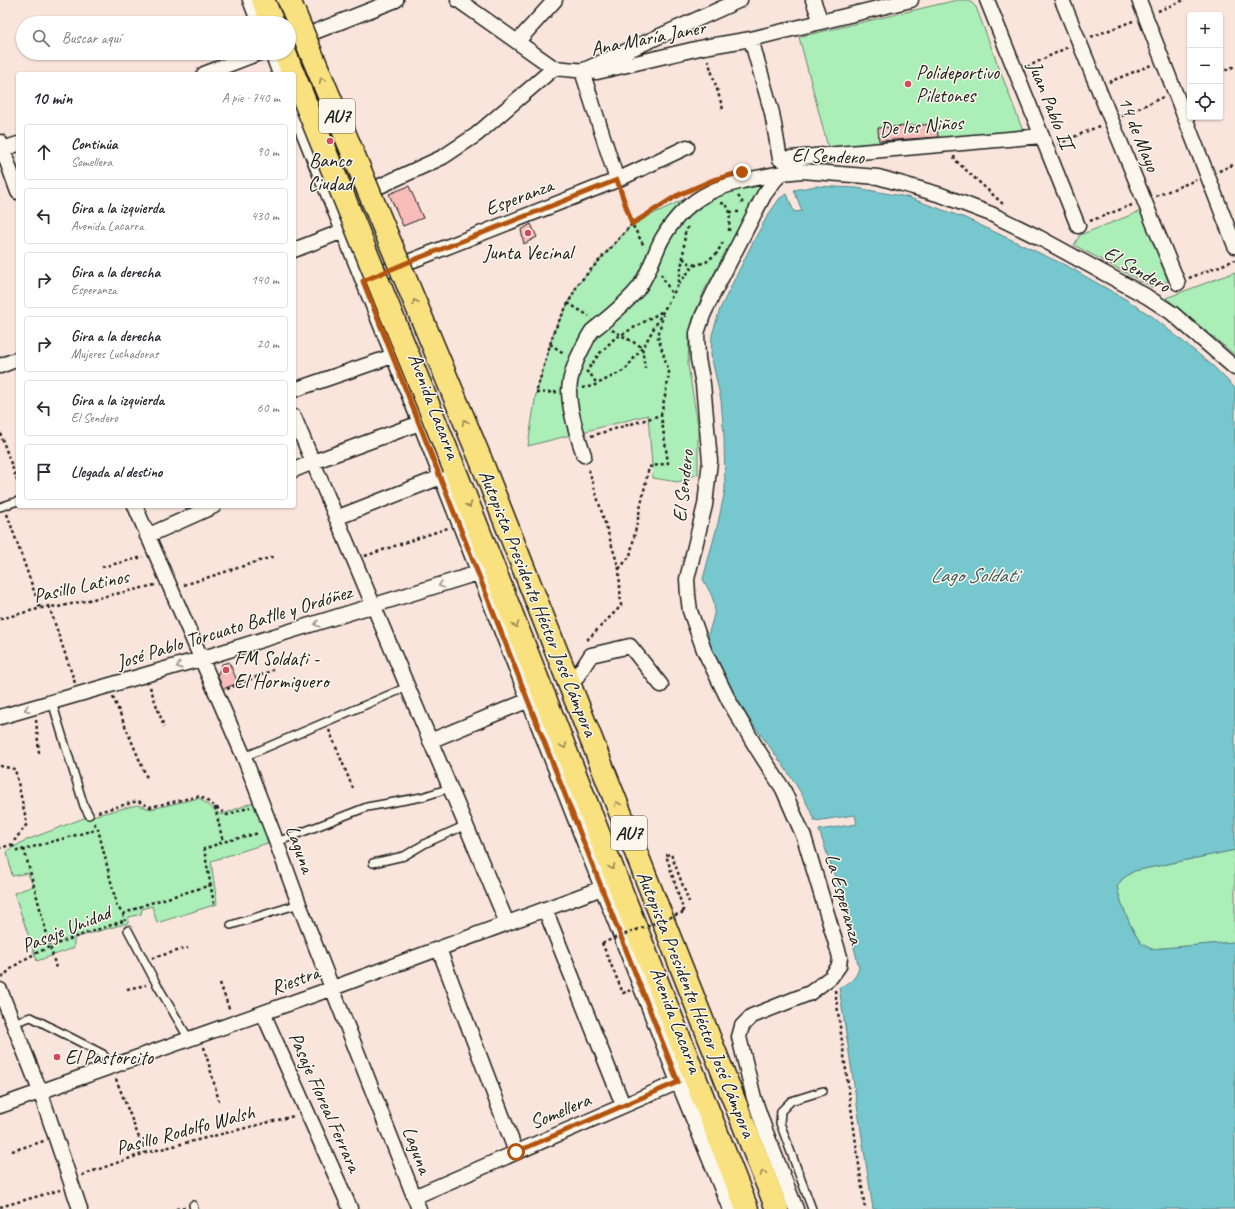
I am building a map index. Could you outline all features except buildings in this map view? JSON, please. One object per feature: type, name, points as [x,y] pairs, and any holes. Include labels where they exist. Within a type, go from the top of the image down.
[{"type":"highway","points":[[263,0],[270,16]]},
{"type":"highway","name":"Autopista Presidente Héctor José Cámpora","points":[[289,0],[296,16]]},
{"type":"highway","name":"Autopista Presidente Héctor José Cámpora","points":[[296,17],[480,458],[777,1209]]},
{"type":"highway","name":"Autopista Presidente Héctor José Cámpora","points":[[288,60],[293,72]]},
{"type":"highway","name":"Autopista Presidente Héctor José Cámpora","points":[[296,80],[447,472],[747,1209]]},
{"type":"street","points":[[250,0],[256,16]]},
{"type":"street","points":[[296,39],[396,0]]},
{"type":"street","points":[[333,208],[443,157],[476,135],[554,68],[458,0]]},
{"type":"street","points":[[517,42],[555,0]]},
{"type":"street","points":[[617,180],[582,71],[740,0]]},
{"type":"street","points":[[813,0],[821,22]]},
{"type":"street","name":"Ana María Janer","points":[[554,68],[597,72],[704,47],[752,39],[911,0]]},
{"type":"street","name":"Juan Pablo II","points":[[987,0],[1078,226]]},
{"type":"street","name":"14 de Mayo","points":[[1062,0],[1178,283]]},
{"type":"street","points":[[1139,0],[1235,246]]},
{"type":"street","name":"De los Niños","points":[[752,39],[772,113],[780,159],[1042,136]]},
{"type":"street","points":[[209,72],[241,60]]},
{"type":"street","points":[[275,60],[279,72]]},
{"type":"street","name":"Avenida Lacarra","points":[[296,114],[420,423],[447,472],[459,524],[678,1082],[730,1209]]},
{"type":"street","points":[[16,144],[1,147],[16,187]]},
{"type":"street","name":"Esperanza","points":[[363,281],[617,180],[687,147]]},
{"type":"street","name":"El Sendero","points":[[690,611],[687,579],[705,505],[710,461],[703,384],[696,346],[697,333],[703,315],[714,292],[764,195],[774,180],[782,173],[802,171],[878,177],[940,195],[990,214],[1038,237],[1146,296],[1172,313],[1235,368]]},
{"type":"street","points":[[584,456],[572,409],[573,390],[576,360],[591,332],[636,292],[644,280],[664,237],[681,214],[693,202],[703,195],[725,186],[782,173]]},
{"type":"street","points":[[296,249],[343,231]]},
{"type":"street","points":[[296,389],[394,356]]},
{"type":"street","points":[[0,366],[16,360]]},
{"type":"street","points":[[296,421],[507,923]]},
{"type":"street","points":[[296,469],[420,423]]},
{"type":"street","points":[[336,518],[447,472]]},
{"type":"street","name":"Laguna","points":[[136,508],[200,660],[244,757],[299,904],[416,1203]]},
{"type":"street","points":[[147,536],[210,508]]},
{"type":"street","name":"José Pablo Torcuato Batlle y Ordóñez","points":[[0,717],[200,660],[478,573]]},
{"type":"street","name":"La Esperanza","points":[[690,611],[704,650],[729,701],[783,789],[804,837],[840,957],[839,966],[831,977],[810,993],[752,1016],[742,1026],[739,1037],[754,1098],[796,1209]]},
{"type":"street","points":[[570,686],[590,655],[630,646],[662,685]]},
{"type":"street","points":[[430,741],[528,700]]},
{"type":"street","name":"Riestra","points":[[0,1106],[333,988],[602,888]]},
{"type":"street","points":[[545,909],[623,1105]]},
{"type":"street","points":[[439,949],[516,1152]]},
{"type":"street","points":[[0,990],[40,1091],[80,1209]]},
{"type":"street","name":"Pasaje Floreal Ferrara","points":[[263,1013],[350,1208]]},
{"type":"street","name":"Somellera","points":[[416,1203],[516,1152],[678,1082]]},
{"type":"lane","points":[[2,506],[16,502]]},
{"type":"lane","points":[[244,757],[408,687]]},
{"type":"lane","points":[[52,702],[84,806],[89,815]]},
{"type":"lane","points":[[274,836],[367,807],[422,797],[450,788]]},
{"type":"lane","points":[[373,863],[404,856],[426,843],[466,825]]},
{"type":"lane","points":[[231,925],[299,904]]},
{"type":"lane","points":[[128,930],[156,983],[195,1037]]},
{"type":"lane","points":[[13,1023],[31,1017],[103,1054],[112,1067]]},
{"type":"lane","points":[[812,1209],[780,1123],[781,1111],[791,1101],[823,1090]]},
{"type":"path","points":[[1145,16],[1184,0]]},
{"type":"path","points":[[704,47],[723,109]]},
{"type":"path","points":[[1098,86],[1162,61]]},
{"type":"path","points":[[1223,72],[1235,66]]},
{"type":"path","points":[[952,144],[955,160],[1005,206]]},
{"type":"path","points":[[617,180],[632,224]]},
{"type":"path","points":[[738,196],[744,181]]},
{"type":"path","points":[[684,193],[632,224],[578,284],[554,331],[536,393],[573,390],[593,386],[625,370],[642,348],[678,285],[693,266],[706,262],[717,253],[733,225]]},
{"type":"path","points":[[732,197],[738,196]]},
{"type":"path","points":[[736,218],[742,208],[742,201],[738,196]]},
{"type":"path","points":[[721,200],[717,201],[726,204],[730,212],[729,231]]},
{"type":"path","points":[[730,212],[740,212]]},
{"type":"path","points":[[678,285],[685,251],[686,233],[690,223]]},
{"type":"path","points":[[683,257],[689,262],[697,265]]},
{"type":"path","points":[[573,390],[599,354],[614,339],[664,310]]},
{"type":"path","points":[[619,569],[630,556],[649,467],[668,463],[661,415],[669,372],[658,337],[664,310]]},
{"type":"path","points":[[642,348],[645,368]]},
{"type":"path","points":[[579,440],[661,415]]},
{"type":"path","points":[[0,434],[16,478]]},
{"type":"path","points":[[584,456],[619,569],[621,606],[587,640]]},
{"type":"path","points":[[2,506],[40,608]]},
{"type":"path","points":[[354,560],[459,524]]},
{"type":"path","points":[[102,567],[155,554]]},
{"type":"path","name":"Pasillo Latinos","points":[[0,619],[49,606],[58,607],[169,586],[275,556]]},
{"type":"path","points":[[49,606],[79,694]]},
{"type":"path","points":[[216,694],[273,670]]},
{"type":"path","points":[[146,675],[164,727]]},
{"type":"path","points":[[108,686],[147,778]]},
{"type":"path","points":[[35,707],[39,753]]},
{"type":"path","points":[[326,722],[354,791]]},
{"type":"path","points":[[0,766],[15,769],[27,824],[11,845],[0,848]]},
{"type":"path","points":[[89,815],[138,801],[150,807],[200,796],[227,815],[262,803]]},
{"type":"path","points":[[214,807],[223,842]]},
{"type":"path","points":[[11,845],[18,851],[98,829],[117,906],[123,914],[128,930]]},
{"type":"path","points":[[214,904],[204,848],[223,842],[274,836]]},
{"type":"path","points":[[24,849],[56,968]]},
{"type":"path","points":[[628,991],[623,993],[602,943],[684,912],[666,855],[671,854],[689,902]]},
{"type":"path","points":[[123,914],[147,904],[211,885]]},
{"type":"path","name":"Pasaje Unidad","points":[[0,981],[20,962],[50,947],[125,920]]},
{"type":"path","points":[[144,960],[188,948]]},
{"type":"path","points":[[831,977],[836,995],[865,1209]]},
{"type":"path","points":[[127,989],[156,983]]},
{"type":"path","points":[[220,983],[234,1023]]},
{"type":"path","points":[[195,1037],[219,1101]]},
{"type":"path","points":[[112,1067],[145,1153]]},
{"type":"path","name":"Pasillo Rodolfo Walsh","points":[[0,1207],[71,1183],[145,1153],[308,1112]]},
{"type":"path","points":[[12,1151],[55,1137]]},
{"type":"green space","name":"Polideportivo Piletones","points":[[957,0],[969,0],[976,7],[1023,131],[828,147],[799,37]]},
{"type":"green space","points":[[768,180],[705,289],[693,318],[689,335],[688,365],[698,426],[698,474],[678,482],[653,478],[648,415],[528,446],[536,393],[554,331],[578,284],[632,224],[716,184]]},
{"type":"green space","points":[[1141,211],[1168,281],[1152,287],[1074,245],[1080,235]]},
{"type":"green space","points":[[1235,272],[1235,355],[1166,298]]},
{"type":"green space","points":[[199,798],[221,815],[256,801],[274,841],[211,861],[217,904],[157,923],[152,906],[142,909],[141,914],[129,917],[128,923],[74,938],[74,948],[37,961],[14,893],[33,886],[28,873],[12,876],[7,851],[24,841],[84,818],[137,805],[151,809]]},
{"type":"green space","points":[[1235,850],[1235,942],[1152,949],[1144,946],[1137,937],[1126,916],[1117,886],[1122,879],[1134,871]]},
{"type":"water","name":"Lago Soldati","points":[[816,186],[857,188],[907,197],[965,218],[1067,266],[1127,300],[1153,317],[1213,366],[1235,388],[1235,850],[1134,871],[1122,879],[1117,887],[1123,908],[1133,931],[1141,943],[1151,949],[1235,942],[1235,1209],[873,1209],[839,987],[852,980],[859,968],[843,901],[819,830],[857,824],[855,815],[815,821],[794,782],[731,692],[708,648],[707,643],[714,615],[714,604],[703,579],[725,490],[724,436],[721,400],[711,355],[712,335],[720,309],[768,215],[780,198],[787,194],[794,212],[802,211],[794,190]]},
{"type":"place","name":"Polideportivo Piletones","points":[[908,84]]},
{"type":"place","name":"Banco Ciudad","points":[[330,141]]},
{"type":"place","name":"Junta Vecinal","points":[[528,233]]},
{"type":"place","name":"FM Soldati - El Hormiguero","points":[[226,670]]},
{"type":"place","name":"El Pastorcito","points":[[57,1057]]},
{"type":"route","points":[[516,1152],[678,1082],[363,281],[617,180],[632,224],[676,196],[713,180],[742,172]]}]
